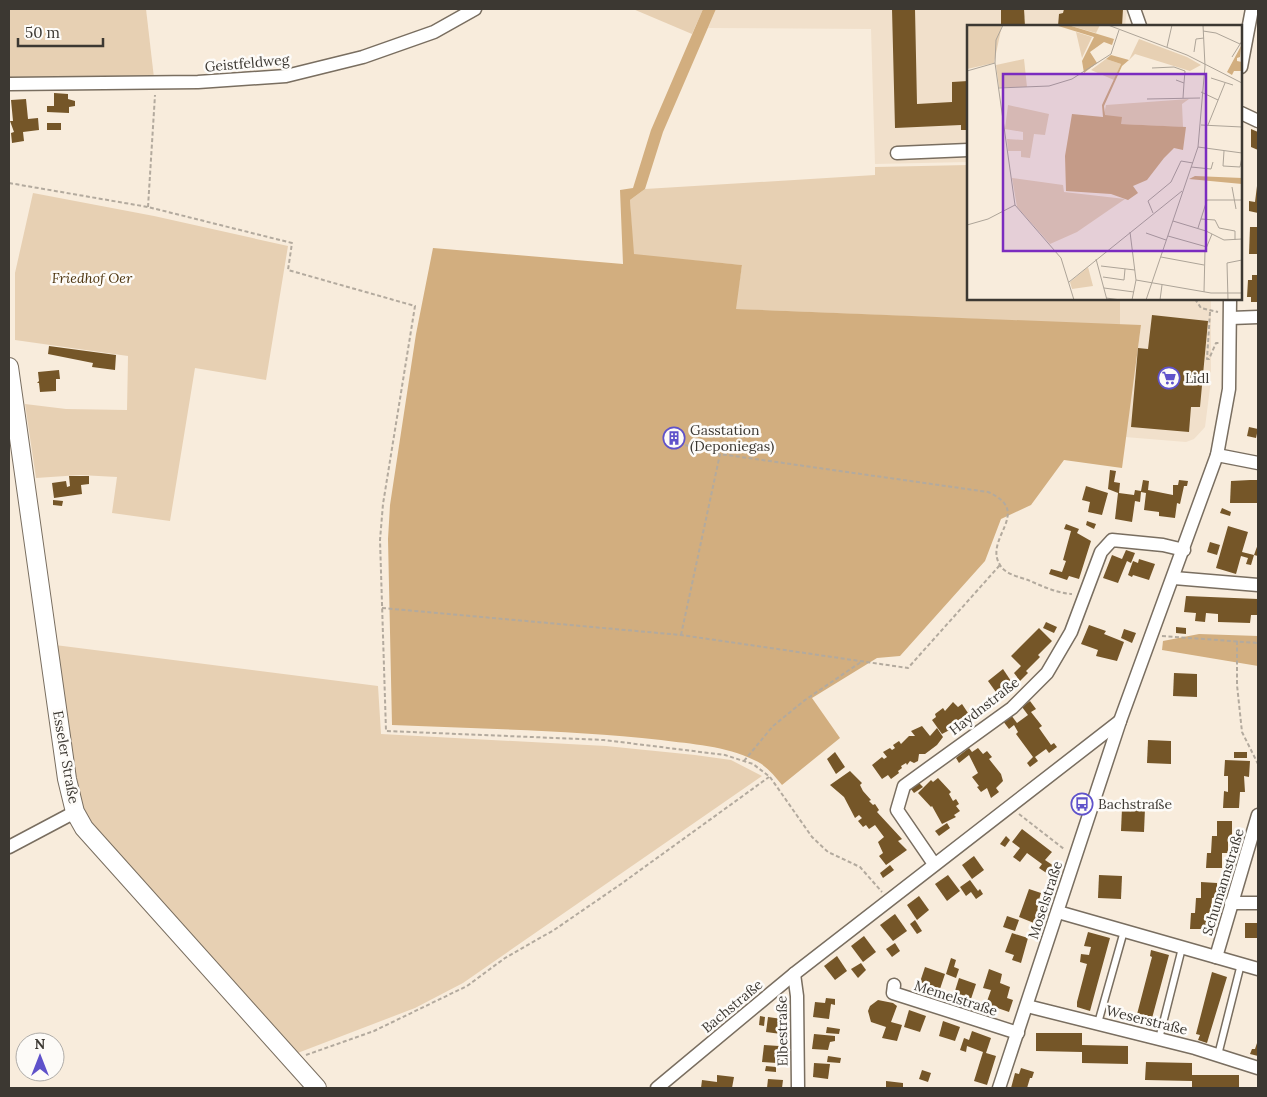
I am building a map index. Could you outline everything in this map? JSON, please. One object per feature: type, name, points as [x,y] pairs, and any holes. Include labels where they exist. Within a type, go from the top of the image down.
[{"type":"main road","name":"Esseler Straße","points":[[9,367],[67,779],[75,812],[84,828],[317,1088]]},
{"type":"street","name":"Geistfeldweg","points":[[9,84],[198,82],[286,76],[363,57],[434,32],[475,9]]},
{"type":"street","points":[[1134,9],[1140,25]]},
{"type":"street","points":[[1242,62],[1252,9]]},
{"type":"street","points":[[1242,113],[1258,121]]},
{"type":"street","points":[[897,153],[967,150]]},
{"type":"street","points":[[1120,721],[1174,578],[1217,455],[1228,389],[1226,315],[1230,300]]},
{"type":"street","points":[[1226,315],[1258,317]]},
{"type":"street","points":[[1217,455],[1258,463]]},
{"type":"street","name":"Haydnstraße","points":[[934,864],[897,810],[904,786],[1012,708],[1047,673],[1071,632],[1100,552],[1112,540],[1163,545],[1184,550]]},
{"type":"street","points":[[1174,578],[1258,585]]},
{"type":"street","name":"Bachstraße","points":[[657,1088],[794,974],[1120,721]]},
{"type":"street","name":"Moselstraße","points":[[999,1088],[1120,721]]},
{"type":"street","points":[[9,847],[75,812]]},
{"type":"street","name":"Schumannstraße","points":[[1216,957],[1258,816]]},
{"type":"street","points":[[1231,903],[1258,904]]},
{"type":"street","points":[[1058,912],[1258,969]]},
{"type":"street","name":"Elbestraße","points":[[794,974],[797,996],[798,1088]]},
{"type":"street","name":"Memelstraße","points":[[894,985],[893,993],[1018,1034]]},
{"type":"street","name":"Weserstraße","points":[[1027,1006],[1159,1039],[1258,1068]]},
{"type":"lane","points":[[1098,1023],[1124,931]]},
{"type":"lane","points":[[1159,1039],[1182,948]]},
{"type":"lane","points":[[1218,1055],[1241,964]]},
{"type":"path","points":[[148,207],[156,82]]},
{"type":"path","points":[[9,183],[148,207],[292,243],[288,270],[415,306],[383,504],[380,540],[386,731],[604,740],[705,752],[753,764],[770,777],[812,837],[828,852],[860,867],[888,900]]},
{"type":"path","points":[[1196,300],[1201,308],[1226,315]]},
{"type":"path","points":[[1210,312],[1207,359],[1209,359],[1216,343],[1222,343]]},
{"type":"path","points":[[685,445],[720,454],[988,492],[1002,498],[1008,508],[1008,522],[999,541],[997,552],[1000,565],[1009,572],[1053,590],[1084,598]]},
{"type":"path","points":[[681,635],[720,454]]},
{"type":"path","points":[[382,608],[681,635],[908,668],[1000,565]]},
{"type":"path","points":[[1153,635],[1258,643]]},
{"type":"path","points":[[1237,641],[1242,732],[1258,764]]},
{"type":"path","points":[[744,761],[773,726],[805,700],[861,662]]},
{"type":"path","points":[[292,1060],[374,1031],[467,986],[505,958],[554,930],[621,884],[770,777]]},
{"type":"path","points":[[1009,806],[1075,858]]},
{"type":"shaded area","points":[[703,9],[716,9],[663,132],[645,189],[630,200],[634,254],[742,265],[736,309],[1141,325],[1122,468],[1064,460],[1031,505],[1001,519],[985,561],[900,656],[877,658],[812,698],[840,738],[782,785],[766,767],[754,760],[743,755],[696,744],[594,734],[392,725],[388,539],[390,505],[416,334],[433,248],[623,264],[620,190],[633,188],[651,130]]},
{"type":"shaded area","points":[[716,9],[1127,9],[1125,25],[967,25],[967,162],[875,164],[871,29],[708,28]]},
{"type":"shaded area","name":"Lidl","points":[[1120,300],[1211,300],[1211,380],[1205,427],[1194,439],[1186,442],[1125,437],[1141,325],[1120,325]]},
{"type":"shaded area","points":[[1199,634],[1258,636],[1258,666],[1162,650],[1163,641]]},
{"type":"green space","points":[[9,9],[146,9],[154,78],[9,79]]},
{"type":"green space","points":[[633,9],[703,9],[692,34]]},
{"type":"green space","points":[[967,165],[967,300],[1120,300],[1120,325],[735,309],[742,265],[633,255],[630,200],[645,189],[875,175],[875,167]]},
{"type":"green space","name":"Friedhof Oer","points":[[33,193],[154,216],[288,246],[266,380],[195,368],[170,521],[112,513],[117,477],[80,475],[36,478],[25,404],[66,409],[127,410],[128,356],[15,340],[15,273]]},
{"type":"green space","points":[[55,645],[378,686],[381,734],[606,746],[695,755],[731,760],[762,776],[463,983],[415,1008],[295,1054],[89,824],[72,773]]},
{"type":"building","points":[[892,9],[915,9],[917,104],[952,102],[952,82],[967,81],[967,130],[961,130],[961,125],[895,128]]},
{"type":"building","points":[[1001,9],[1024,9],[1025,25],[1001,25]]},
{"type":"building","points":[[1064,9],[1123,9],[1122,25],[1058,25],[1059,14],[1063,13]]},
{"type":"building","points":[[54,93],[68,94],[68,99],[75,101],[75,106],[69,107],[69,113],[47,112],[47,106],[54,106]]},
{"type":"building","points":[[26,99],[28,119],[38,118],[39,130],[23,132],[24,141],[12,143],[11,133],[14,132],[10,121],[13,121],[11,100]]},
{"type":"building","points":[[47,123],[61,123],[61,130],[47,130]]},
{"type":"building","points":[[1251,129],[1258,132],[1258,150],[1251,147]]},
{"type":"building","points":[[1257,186],[1258,213],[1249,211],[1249,201],[1255,202]]},
{"type":"building","points":[[1250,227],[1258,227],[1258,254],[1249,254]]},
{"type":"building","points":[[1252,275],[1258,275],[1258,302],[1251,302],[1251,297],[1247,297],[1248,280],[1252,280]]},
{"type":"building","name":"Lidl","points":[[1152,315],[1208,321],[1200,407],[1191,407],[1189,432],[1131,427],[1138,348],[1148,349]]},
{"type":"building","points":[[49,346],[116,355],[115,370],[92,367],[93,363],[48,354]]},
{"type":"building","points":[[59,370],[60,379],[56,379],[56,391],[40,392],[39,383],[37,383],[39,381],[38,372]]},
{"type":"building","points":[[1249,427],[1258,429],[1256,438],[1247,436]]},
{"type":"building","name":"Gasstation (Deponiegas)","points":[[670,429],[680,430],[678,448],[668,447]]},
{"type":"building","points":[[1110,470],[1116,471],[1114,482],[1120,483],[1119,493],[1134,495],[1135,490],[1141,491],[1143,480],[1149,481],[1148,490],[1173,495],[1173,485],[1178,485],[1179,480],[1188,481],[1187,486],[1184,486],[1180,504],[1177,503],[1175,518],[1159,516],[1159,512],[1144,510],[1146,493],[1141,492],[1140,502],[1135,501],[1132,522],[1115,519],[1118,493],[1108,489]]},
{"type":"building","points":[[69,476],[89,476],[89,484],[81,485],[82,494],[54,498],[52,483],[66,481],[67,487],[70,486]]},
{"type":"building","points":[[1258,480],[1258,503],[1230,503],[1231,481]]},
{"type":"building","points":[[1086,486],[1108,493],[1102,515],[1088,512],[1090,502],[1082,500]]},
{"type":"building","points":[[53,500],[63,501],[62,506],[53,505]]},
{"type":"building","points":[[1222,508],[1231,512],[1230,516],[1220,513]]},
{"type":"building","points":[[1087,521],[1096,524],[1094,529],[1086,525]]},
{"type":"building","points":[[1066,524],[1079,529],[1077,533],[1091,541],[1079,579],[1069,576],[1067,580],[1049,574],[1051,569],[1062,572],[1066,561],[1063,560],[1071,531],[1064,529]]},
{"type":"building","points":[[1228,526],[1248,532],[1242,552],[1254,555],[1251,565],[1246,564],[1248,558],[1241,556],[1236,574],[1216,568]]},
{"type":"building","points":[[1210,542],[1220,545],[1217,555],[1207,552]]},
{"type":"building","points":[[1258,544],[1258,556],[1254,555]]},
{"type":"building","points":[[1126,550],[1135,553],[1131,563],[1127,561],[1118,583],[1103,578],[1112,555],[1122,559]]},
{"type":"building","points":[[1139,559],[1155,564],[1149,580],[1128,575],[1133,561],[1138,563]]},
{"type":"building","points":[[1186,596],[1258,599],[1258,615],[1251,615],[1250,623],[1218,622],[1218,614],[1206,613],[1205,622],[1195,621],[1196,613],[1184,612]]},
{"type":"building","points":[[1046,622],[1057,627],[1054,633],[1043,628]]},
{"type":"building","points":[[1089,625],[1106,631],[1104,634],[1124,642],[1117,661],[1096,656],[1098,650],[1081,644]]},
{"type":"building","points":[[1176,627],[1186,628],[1186,634],[1176,633]]},
{"type":"building","points":[[1039,628],[1052,641],[1038,655],[1040,657],[1026,671],[1028,673],[1020,681],[1014,673],[1021,666],[1011,656]]},
{"type":"building","points":[[1124,629],[1136,633],[1132,643],[1121,638]]},
{"type":"building","points":[[1003,669],[1013,684],[998,695],[988,681]]},
{"type":"building","points":[[1174,673],[1197,674],[1197,697],[1173,696]]},
{"type":"building","points":[[1030,701],[1036,709],[1031,712],[1042,726],[1039,728],[1051,745],[1054,743],[1057,747],[1049,753],[1046,749],[1035,757],[1038,761],[1030,767],[1027,763],[1033,757],[1016,734],[1018,732],[1014,725],[1009,729],[1003,721],[1011,715],[1017,723],[1028,715],[1022,707]]},
{"type":"building","points":[[953,702],[958,707],[962,704],[970,716],[959,729],[957,726],[942,734],[932,720],[936,717],[935,714],[943,708],[945,711]]},
{"type":"building","points":[[922,726],[930,736],[937,728],[943,737],[937,745],[925,754],[919,754],[918,761],[914,763],[910,761],[907,765],[906,763],[901,766],[902,768],[898,771],[899,773],[891,779],[888,775],[882,779],[872,765],[882,757],[884,759],[887,757],[883,752],[890,748],[892,750],[895,748],[893,745],[899,741],[901,744],[909,736],[915,736],[911,731]]},
{"type":"building","points":[[1148,740],[1171,741],[1171,764],[1147,763]]},
{"type":"building","points":[[969,748],[972,752],[978,748],[983,754],[987,751],[992,757],[989,759],[1001,774],[1003,781],[996,788],[999,792],[991,798],[987,788],[981,792],[977,787],[979,786],[972,777],[978,773],[969,755],[959,763],[956,758]]},
{"type":"building","points":[[835,752],[845,767],[836,774],[827,759]]},
{"type":"building","points":[[1234,752],[1247,752],[1247,758],[1234,758]]},
{"type":"building","points":[[1225,760],[1250,761],[1249,777],[1244,776],[1245,792],[1240,792],[1239,808],[1223,808],[1224,791],[1228,792],[1228,776],[1224,776]]},
{"type":"building","points":[[850,771],[862,783],[860,785],[871,800],[869,801],[873,805],[875,804],[879,810],[877,812],[902,839],[898,841],[907,850],[886,865],[879,856],[883,853],[878,842],[884,837],[875,825],[869,829],[866,825],[863,827],[858,821],[862,818],[859,815],[855,818],[844,797],[830,785]]},
{"type":"building","points":[[938,778],[951,792],[949,794],[953,801],[956,799],[959,804],[956,806],[960,811],[954,815],[956,817],[942,824],[932,806],[918,793],[931,780],[933,782]]},
{"type":"building","points":[[919,783],[923,787],[914,793],[911,789]]},
{"type":"building","points":[[1122,808],[1145,808],[1144,832],[1121,831]]},
{"type":"building","points":[[1217,821],[1232,821],[1232,837],[1228,837],[1228,853],[1222,853],[1222,868],[1206,868],[1207,853],[1211,853],[1212,836],[1217,836]]},
{"type":"building","points":[[947,823],[950,828],[939,836],[935,831]]},
{"type":"building","points":[[1022,829],[1052,852],[1045,860],[1054,866],[1048,874],[1039,868],[1042,864],[1027,853],[1020,862],[1013,857],[1020,848],[1012,842]]},
{"type":"building","points":[[1006,836],[1010,840],[1005,847],[1000,844]]},
{"type":"building","points":[[974,856],[984,870],[972,879],[962,865]]},
{"type":"building","points":[[890,865],[894,870],[883,878],[880,873]]},
{"type":"building","points":[[948,875],[960,891],[947,901],[935,884]]},
{"type":"building","points":[[1099,875],[1122,876],[1121,899],[1098,898]]},
{"type":"building","points":[[970,880],[978,891],[980,889],[983,894],[976,899],[971,892],[966,896],[960,887]]},
{"type":"building","points":[[1201,882],[1217,883],[1217,898],[1212,898],[1211,913],[1206,913],[1206,929],[1190,929],[1191,913],[1195,913],[1196,898],[1201,898]]},
{"type":"building","points":[[1029,889],[1041,893],[1038,903],[1041,904],[1034,923],[1019,917]]},
{"type":"building","points":[[919,896],[929,910],[917,920],[907,905]]},
{"type":"building","points":[[895,914],[907,931],[893,941],[880,925]]},
{"type":"building","points":[[1007,916],[1019,920],[1015,931],[1003,927]]},
{"type":"building","points":[[915,920],[922,931],[917,934],[910,924]]},
{"type":"building","points":[[1245,923],[1258,923],[1258,938],[1245,938]]},
{"type":"building","points":[[1088,932],[1110,938],[1090,1011],[1077,1007],[1087,964],[1080,962],[1081,954],[1089,955],[1091,947],[1084,946]]},
{"type":"building","points":[[1012,933],[1028,938],[1021,963],[1012,960],[1014,955],[1005,952]]},
{"type":"building","points":[[864,936],[876,952],[863,962],[851,946]]},
{"type":"building","points":[[895,943],[900,951],[892,957],[886,949]]},
{"type":"building","points":[[1151,950],[1169,955],[1151,1022],[1136,1018],[1152,957],[1150,956]]},
{"type":"building","points":[[837,956],[847,971],[835,980],[824,966]]},
{"type":"building","points":[[951,958],[956,960],[954,967],[959,969],[956,978],[946,974]]},
{"type":"building","points":[[861,963],[866,970],[858,978],[851,969]]},
{"type":"building","points":[[925,967],[945,974],[940,989],[920,982]]},
{"type":"building","points":[[989,969],[1002,974],[1000,983],[1010,987],[1007,998],[1013,1000],[1009,1012],[986,1004],[991,990],[983,988]]},
{"type":"building","points":[[1212,972],[1227,977],[1207,1043],[1198,1040],[1200,1035],[1196,1034]]},
{"type":"building","points":[[959,978],[976,984],[971,999],[954,994]]},
{"type":"building","points":[[826,998],[835,999],[835,1005],[831,1004],[829,1019],[813,1017],[815,1002],[825,1003]]},
{"type":"building","points":[[878,1000],[893,1003],[897,1006],[891,1022],[902,1025],[897,1041],[882,1038],[886,1027],[871,1022],[868,1011],[870,1006]]},
{"type":"building","points":[[909,1010],[926,1016],[920,1032],[904,1027]]},
{"type":"building","points":[[760,1016],[765,1017],[764,1026],[759,1025]]},
{"type":"building","points":[[768,1017],[782,1019],[781,1034],[766,1032]]},
{"type":"building","points":[[943,1021],[960,1027],[955,1041],[939,1036]]},
{"type":"building","points":[[827,1027],[840,1029],[839,1034],[826,1033]]},
{"type":"building","points":[[972,1031],[991,1038],[986,1053],[996,1056],[987,1085],[974,1081],[983,1052],[967,1046],[966,1052],[960,1050],[964,1038],[969,1040]]},
{"type":"building","points":[[1036,1033],[1082,1033],[1082,1045],[1128,1046],[1128,1064],[1082,1063],[1082,1052],[1036,1051]]},
{"type":"building","points":[[814,1034],[835,1036],[835,1041],[830,1042],[828,1050],[812,1049]]},
{"type":"building","points":[[1258,1040],[1258,1056],[1250,1054],[1252,1049],[1255,1049]]},
{"type":"building","points":[[764,1045],[779,1046],[777,1063],[762,1062]]},
{"type":"building","points":[[828,1056],[841,1058],[840,1063],[827,1062]]},
{"type":"building","points":[[1146,1062],[1192,1063],[1192,1075],[1239,1075],[1239,1088],[1192,1088],[1192,1081],[1145,1080]]},
{"type":"building","points":[[814,1063],[830,1064],[828,1079],[813,1077]]},
{"type":"building","points":[[766,1066],[776,1067],[776,1072],[765,1071]]},
{"type":"building","points":[[1021,1068],[1034,1072],[1027,1088],[1011,1088],[1015,1073],[1019,1074]]},
{"type":"building","points":[[922,1070],[931,1073],[928,1082],[919,1079]]},
{"type":"building","points":[[717,1075],[734,1077],[732,1088],[701,1088],[702,1080],[717,1082]]},
{"type":"building","points":[[768,1079],[783,1080],[782,1088],[767,1088]]},
{"type":"building","points":[[886,1081],[903,1083],[903,1088],[886,1088]]},
{"type":"place","name":"Lidl","points":[[1169,378]]},
{"type":"place","name":"Gasstation (Deponiegas)","points":[[674,438]]},
{"type":"place","name":"Bachstraße","points":[[1082,804]]}]
